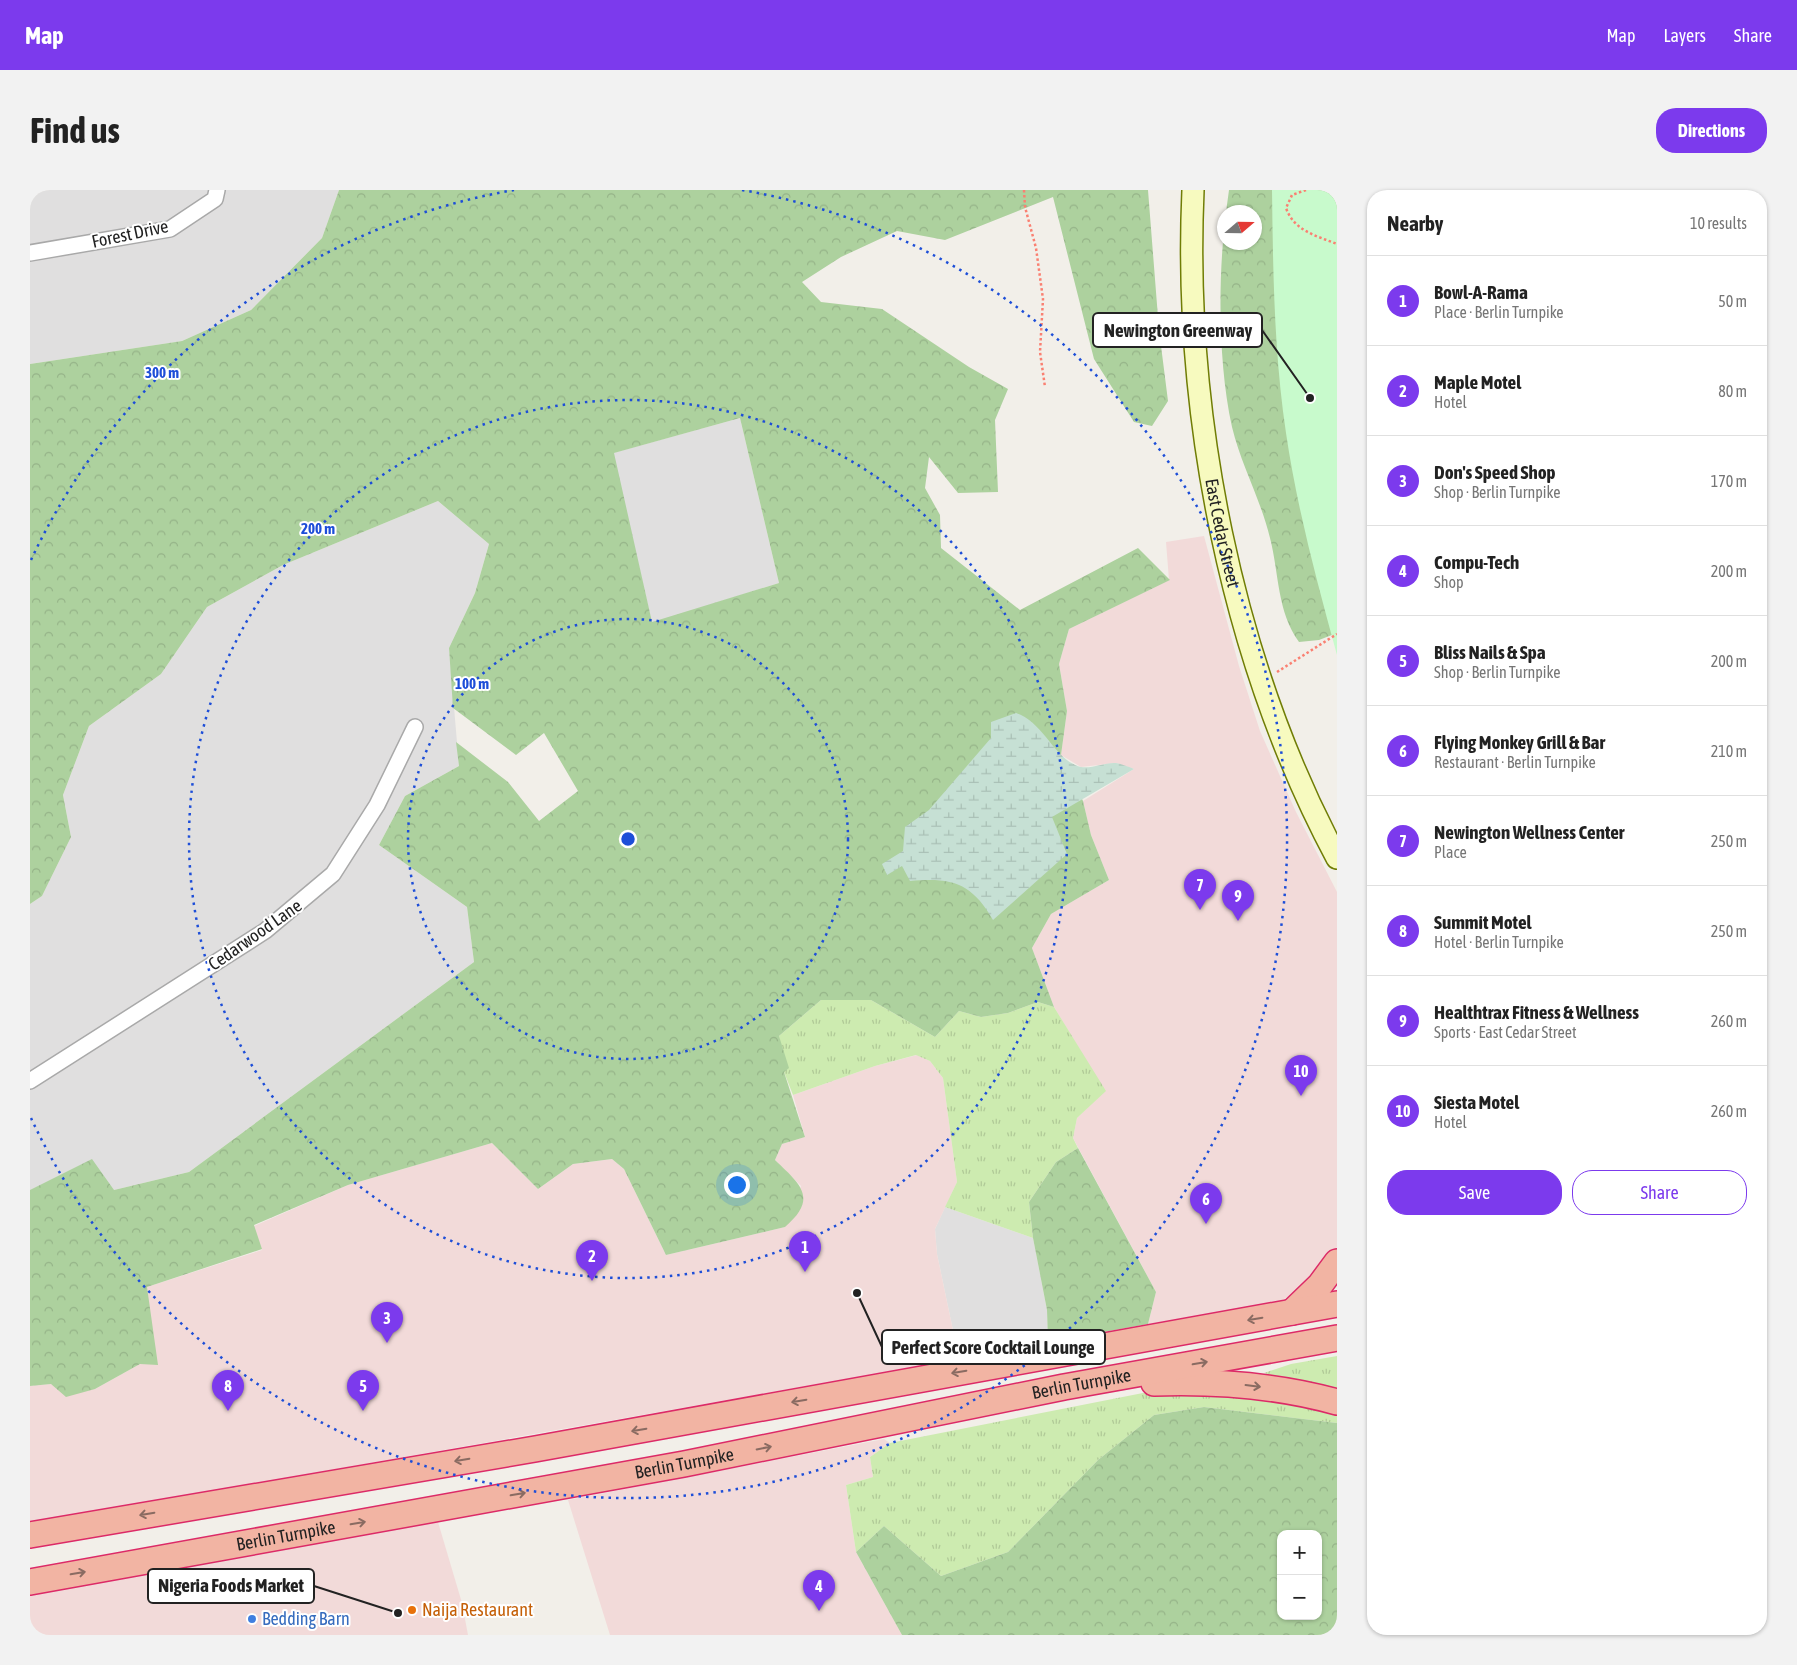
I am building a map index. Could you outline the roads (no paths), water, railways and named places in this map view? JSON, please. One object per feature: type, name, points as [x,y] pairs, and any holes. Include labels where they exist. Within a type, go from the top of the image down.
[{"type":"highway","points":[[1292,1312],[1320,1285],[1337,1262]]},
{"type":"highway","name":"Berlin Turnpike","points":[[30,1535],[535,1449],[1337,1304]]},
{"type":"highway","name":"Berlin Turnpike","points":[[30,1582],[684,1464],[1064,1386],[1337,1338]]},
{"type":"highway","points":[[1064,1386],[1231,1383],[1280,1389],[1337,1402]]},
{"type":"main road","name":"East Cedar Street","points":[[1193,190],[1193,316],[1209,468],[1230,567],[1262,679],[1291,758],[1337,858]]},
{"type":"street","name":"Forest Drive","points":[[30,252],[170,229],[215,199],[217,190]]},
{"type":"street","name":"Cedarwood Lane","points":[[30,1081],[265,931],[334,874],[377,805],[415,727]]},
{"type":"place","name":"Newington Greenway","points":[[1310,398]]},
{"type":"place","name":"Newington Wellness Center","points":[[1200,910]]},
{"type":"place","name":"Healthtrax Fitness & Wellness","points":[[1238,921]]},
{"type":"place","name":"Siesta Motel","points":[[1301,1096]]},
{"type":"place","name":"Flying Monkey Grill & Bar","points":[[1206,1224]]},
{"type":"place","name":"Bowl-A-Rama","points":[[805,1272]]},
{"type":"place","name":"Maple Motel","points":[[592,1281]]},
{"type":"place","name":"Perfect Score Cocktail Lounge","points":[[857,1293]]},
{"type":"place","name":"Don's Speed Shop","points":[[387,1343]]},
{"type":"place","name":"Summit Motel","points":[[228,1411]]},
{"type":"place","name":"Bliss Nails & Spa","points":[[363,1411]]},
{"type":"place","name":"Naija Restaurant","points":[[412,1610]]},
{"type":"place","name":"Compu-Tech","points":[[819,1611]]},
{"type":"place","name":"Nigeria Foods Market","points":[[398,1613]]},
{"type":"place","name":"Bedding Barn","points":[[252,1619]]}]
